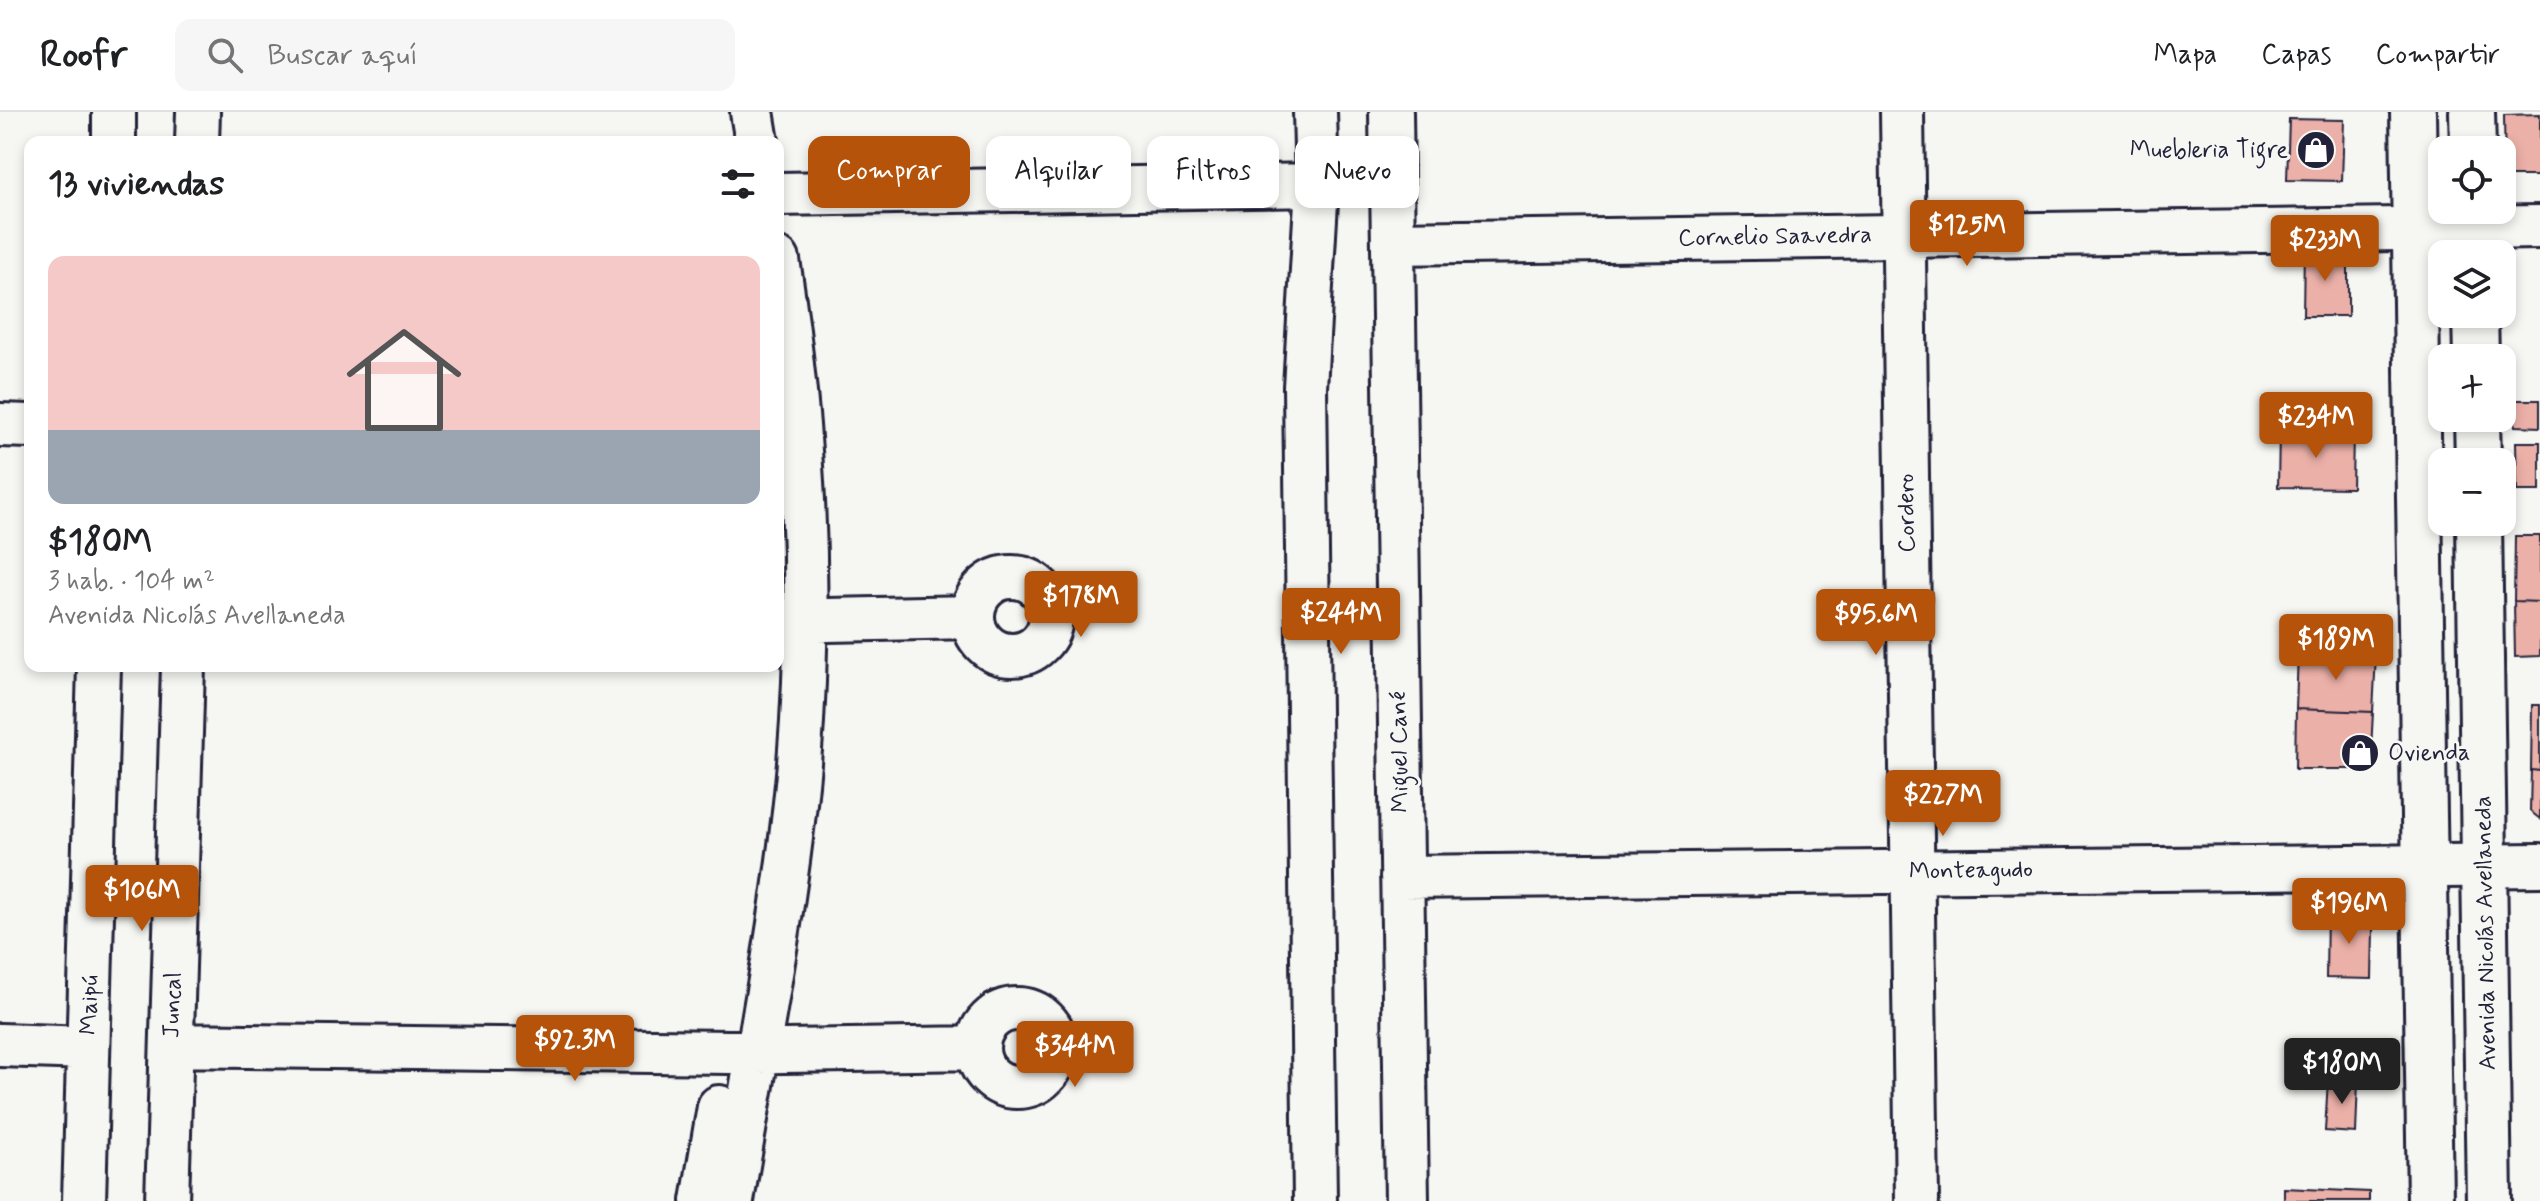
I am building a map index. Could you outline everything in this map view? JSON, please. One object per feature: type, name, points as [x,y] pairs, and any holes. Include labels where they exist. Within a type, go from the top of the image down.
[{"type":"main road","points":[[2413,112],[2430,1201]]},
{"type":"main road","points":[[2472,112],[2473,136]]},
{"type":"main road","name":"Avenida Nicolás Avellaneda","points":[[2479,536],[2489,1201]]},
{"type":"street","points":[[114,112],[114,136]]},
{"type":"street","points":[[197,136],[198,112]]},
{"type":"street","points":[[722,112],[726,136]]},
{"type":"street","points":[[752,112],[756,136]]},
{"type":"street","points":[[1315,112],[1316,136]]},
{"type":"street","name":"Miguel Cané","points":[[1391,112],[1407,1201]]},
{"type":"street","name":"Cordero","points":[[1902,112],[1917,1201]]},
{"type":"street","points":[[784,194],[1295,185]]},
{"type":"street","points":[[1315,1201],[1305,387],[1316,208]]},
{"type":"street","name":"Cornelio Saavedra","points":[[1393,243],[2415,229],[2474,231],[2540,227]]},
{"type":"street","points":[[703,1201],[744,1052],[789,860],[799,761],[792,620],[797,400],[784,304]]},
{"type":"street","points":[[0,425],[24,426]]},
{"type":"street","points":[[792,620],[973,617]]},
{"type":"street","name":"Maipú","points":[[84,1201],[99,672]]},
{"type":"street","name":"Juncal","points":[[167,1201],[183,672]]},
{"type":"street","points":[[732,1201],[744,1052],[746,962],[762,849],[775,672]]},
{"type":"street","name":"Monteagudo","points":[[1402,877],[2540,865]]},
{"type":"street","points":[[0,1045],[88,1048]]},
{"type":"street","points":[[172,1045],[744,1052],[978,1048]]},
{"type":"building","points":[[2540,114],[2540,176],[2516,176],[2516,136],[2504,136],[2504,115]]},
{"type":"building","name":"Muebleria Tigre","points":[[2289,119],[2344,120],[2342,181],[2287,180]]},
{"type":"building","points":[[2304,245],[2327,246],[2348,265],[2348,316],[2303,316]]},
{"type":"building","points":[[2516,400],[2540,400],[2540,427],[2516,426]]},
{"type":"building","points":[[2279,431],[2353,432],[2352,488],[2278,487]]},
{"type":"building","points":[[2516,442],[2540,442],[2540,491],[2517,491]]},
{"type":"building","points":[[2515,536],[2540,536],[2540,602],[2514,601]]},
{"type":"building","points":[[2514,601],[2540,602],[2540,656],[2515,657]]},
{"type":"building","points":[[2298,651],[2376,655],[2373,712],[2296,709]]},
{"type":"building","points":[[2532,705],[2540,705],[2540,771],[2531,770]]},
{"type":"building","points":[[2296,709],[2373,712],[2370,769],[2295,769]]},
{"type":"building","points":[[2531,770],[2540,771],[2540,819],[2530,811]]},
{"type":"building","points":[[2327,910],[2361,911],[2373,929],[2372,979],[2326,978]]},
{"type":"building","points":[[2328,1079],[2358,1080],[2356,1133],[2325,1131]]},
{"type":"building","points":[[2284,1188],[2369,1192],[2369,1201],[2284,1201]]},
{"type":"place","name":"Muebleria Tigre","points":[[2316,150]]},
{"type":"place","name":"Ovienda","points":[[2360,753]]}]
